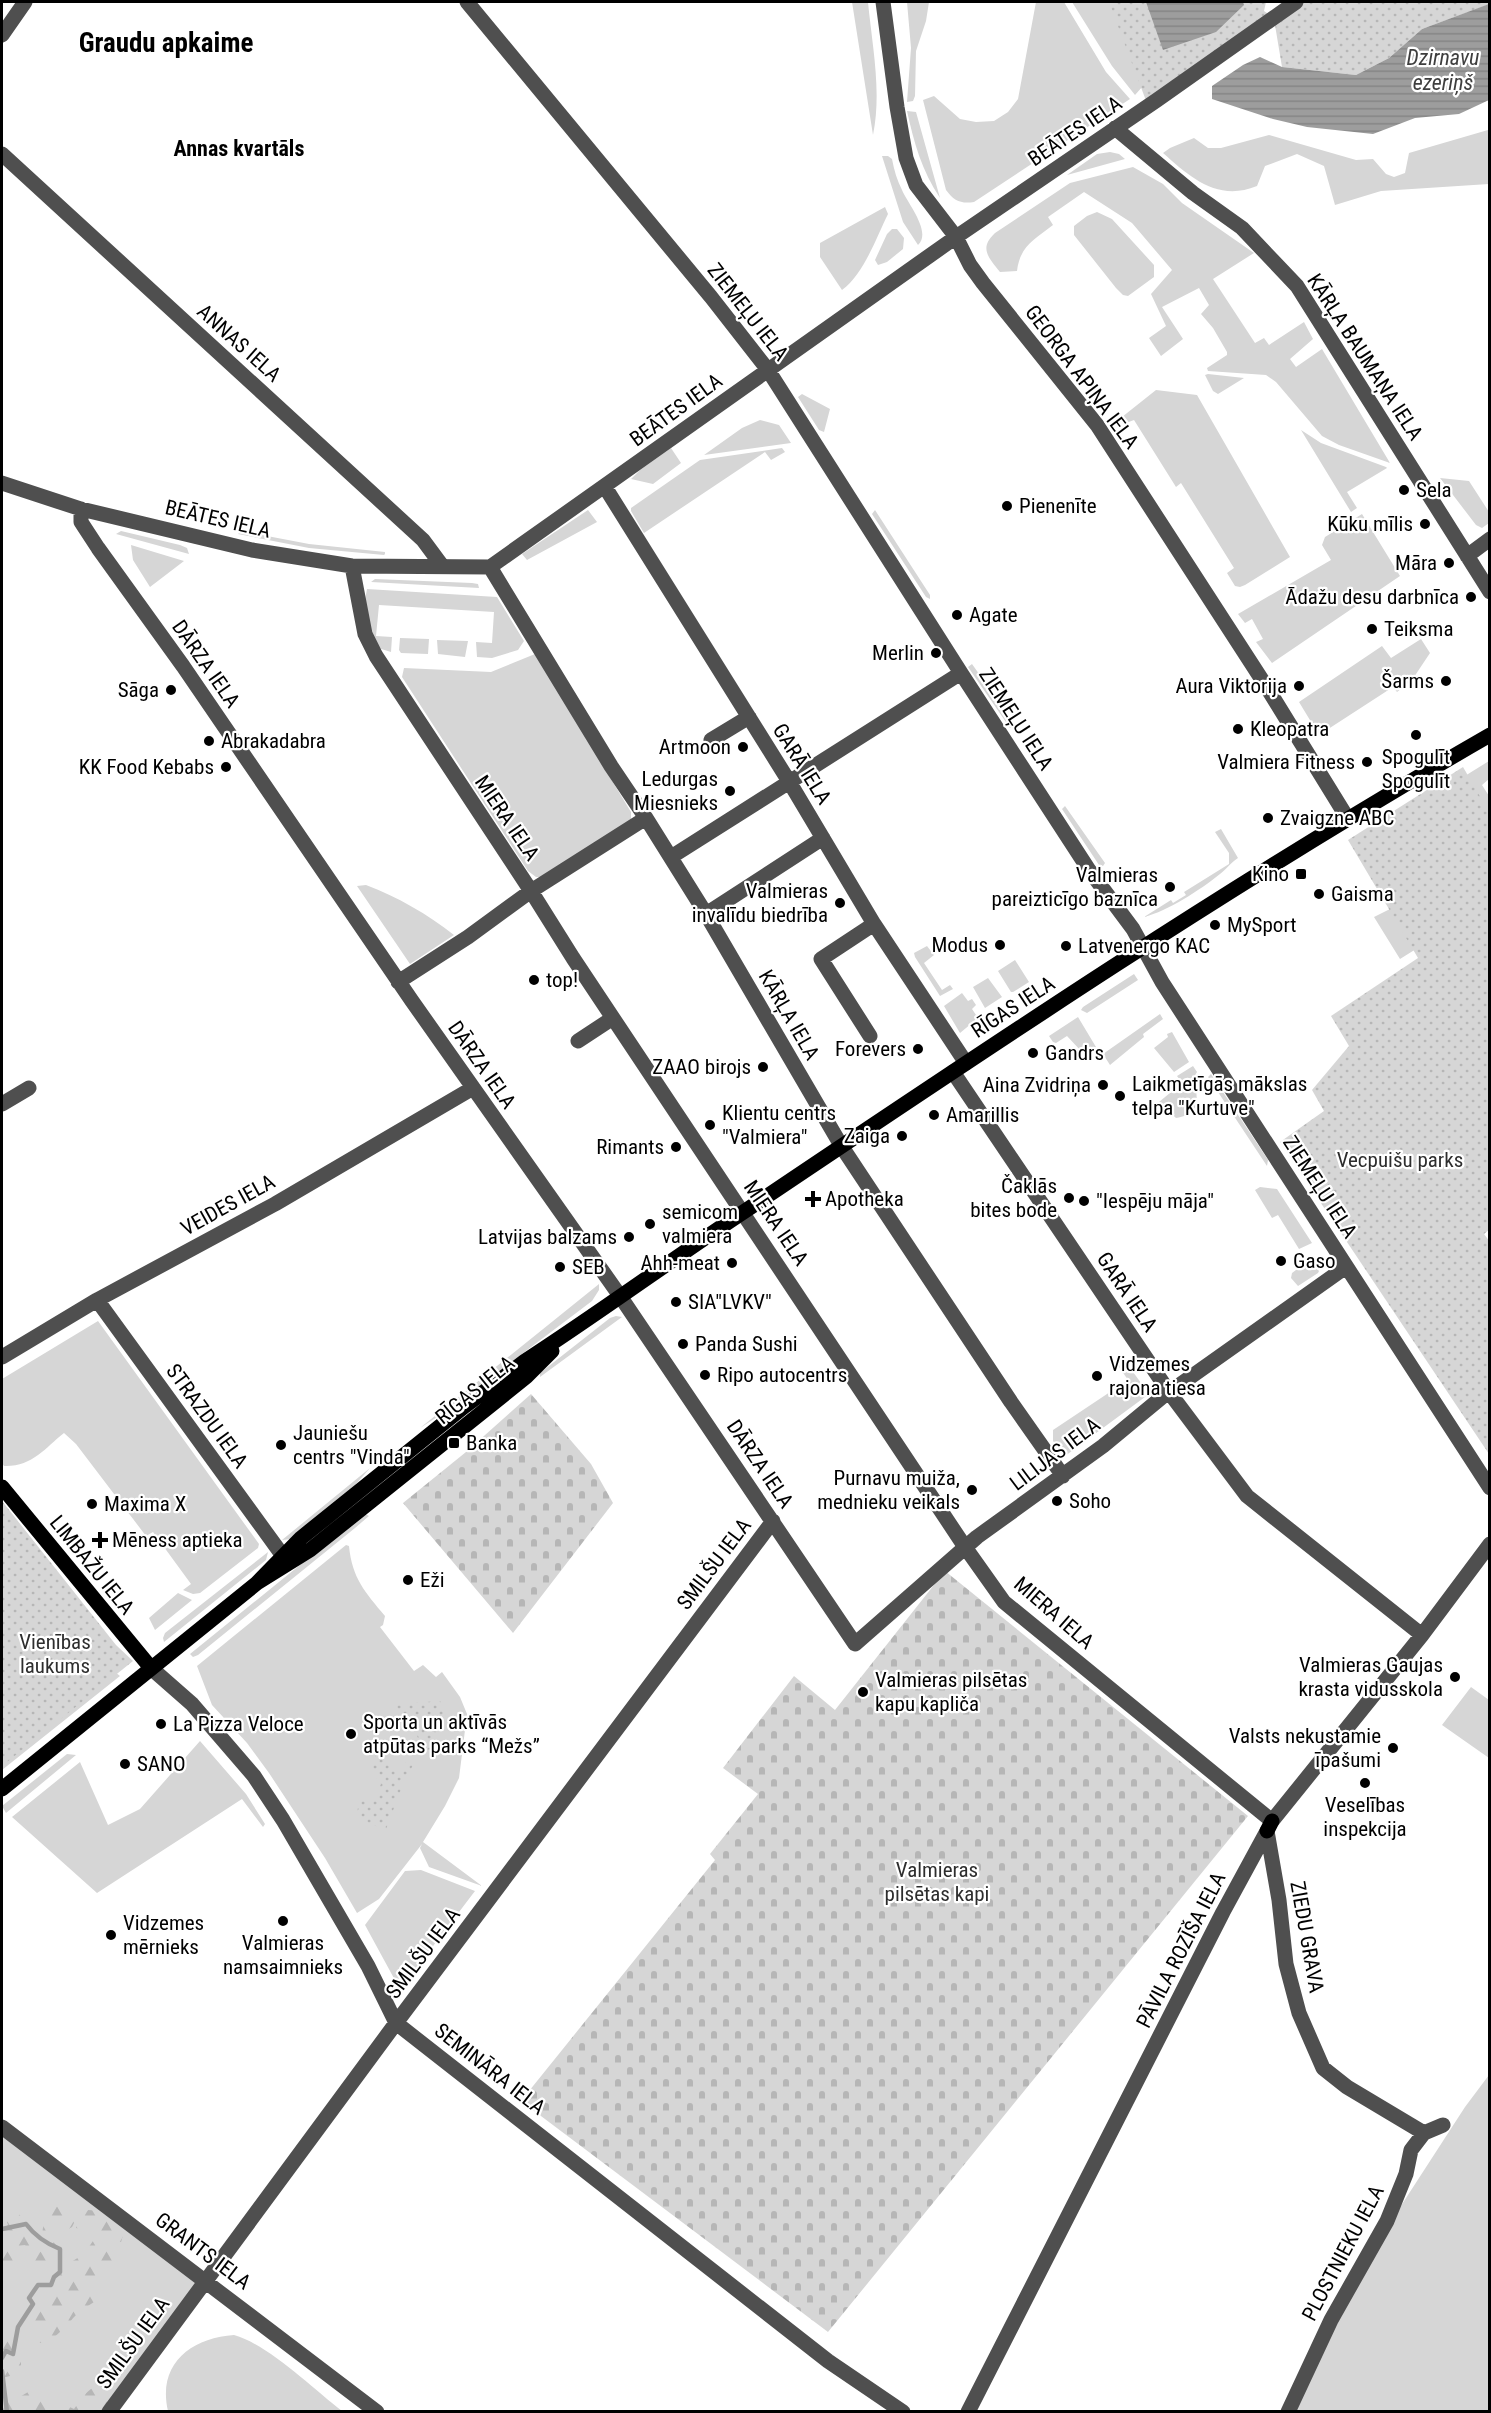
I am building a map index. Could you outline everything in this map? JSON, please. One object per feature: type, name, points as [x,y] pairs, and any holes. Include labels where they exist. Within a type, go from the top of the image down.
[{"type":"main road","name":"RĪGAS IELA","points":[[2,1788],[257,1583],[301,1538],[525,1361],[743,1212],[1142,947],[1348,819],[1490,735]]},
{"type":"main road","name":"RĪGAS IELA","points":[[257,1583],[310,1550],[518,1384],[571,1331]]},
{"type":"main road","name":"LIMBAŽU IELA","points":[[2,1487],[151,1668]]},
{"type":"street","points":[[2,35],[25,2]]},
{"type":"street","name":"ZIEMEĻU IELA","points":[[467,2],[711,297],[768,370],[1089,870],[1133,929],[1162,982],[1490,1488]]},
{"type":"street","name":"GEORGA APIŅA IELA","points":[[883,2],[906,158],[916,186],[956,237],[970,265],[983,284],[1097,424],[1266,686],[1348,819]]},
{"type":"street","name":"BEĀTES IELA","points":[[2,483],[81,509],[252,550],[352,566],[490,567],[956,237],[1296,2]]},
{"type":"street","name":"KĀRĻA BAUMAŅA IELA","points":[[1115,128],[1193,192],[1242,228],[1297,286],[1490,592]]},
{"type":"street","name":"ANNAS IELA","points":[[2,154],[414,532],[443,567]]},
{"type":"street","name":"GARĀ IELA","points":[[605,487],[790,783],[874,924],[966,1063]]},
{"type":"street","name":"DĀRZA IELA","points":[[81,509],[81,522],[98,548],[183,666],[399,982],[620,1296],[855,1644]]},
{"type":"street","points":[[1467,556],[1490,539]]},
{"type":"street","name":"MIERA IELA","points":[[352,566],[365,634],[376,656],[613,1018],[965,1547],[1004,1602],[1269,1826]]},
{"type":"street","name":"KĀRĻA IELA","points":[[490,567],[611,766],[671,856],[842,1147],[1011,1402],[1063,1476]]},
{"type":"street","points":[[671,856],[961,673]]},
{"type":"street","points":[[711,740],[748,717]]},
{"type":"street","points":[[399,982],[468,937],[531,891],[646,818]]},
{"type":"street","points":[[706,914],[823,838]]},
{"type":"street","points":[[870,1036],[821,959],[874,924]]},
{"type":"street","points":[[578,1041],[613,1018]]},
{"type":"street","name":"GARĀ IELA","points":[[952,1072],[1169,1392],[1247,1496],[1422,1635]]},
{"type":"street","points":[[2,1104],[29,1088]]},
{"type":"street","name":"VEIDES IELA","points":[[2,1356],[97,1300],[275,1204],[473,1088]]},
{"type":"street","name":"LILIJAS IELA","points":[[855,1644],[965,1547],[1063,1476],[1169,1392],[1347,1268]]},
{"type":"street","name":"STRAZDU IELA","points":[[97,1300],[284,1556]]},
{"type":"street","name":"SMILŠU IELA","points":[[109,2412],[396,2023],[773,1521]]},
{"type":"street","name":"PĀVILA ROZĪŠA IELA","points":[[968,2412],[1269,1826],[1422,1635],[1490,1544]]},
{"type":"street","name":"SEMINĀRA IELA","points":[[151,1668],[192,1704],[254,1776],[283,1820],[368,1966],[396,2023],[828,2361],[903,2412]]},
{"type":"street","name":"ZIEDU GRAVA","points":[[1269,1826],[1286,1964],[1299,2013],[1323,2068],[1347,2087],[1424,2133]]},
{"type":"street","points":[[1424,2133],[1443,2125]]},
{"type":"street","name":"GRANTS IELA","points":[[2,2127],[377,2412]]},
{"type":"street","name":"PLOSTNIEKU IELA","points":[[1288,2412],[1331,2320],[1387,2221],[1406,2174],[1411,2150],[1424,2133]]},
{"type":"green space","points":[[852,2],[868,2],[877,102],[873,135]]},
{"type":"green space","points":[[907,2],[929,2],[926,21],[916,51],[915,96],[913,101],[907,102],[911,48]]},
{"type":"green space","points":[[1036,2],[1064,2],[1106,72],[1130,99],[974,202],[958,201],[946,190],[923,100],[934,96],[960,119],[976,122],[994,121],[1008,112],[1018,99]]},
{"type":"green space","points":[[1072,2],[1123,2],[1143,86],[1135,95],[1112,66]]},
{"type":"green space","points":[[1109,2],[1266,2],[1264,11],[1274,18],[1296,2],[1489,2],[1490,4],[1422,29],[1389,58],[1356,75],[1282,67],[1274,19],[1148,106]]},
{"type":"green space","points":[[907,111],[916,112],[940,198],[919,156]]},
{"type":"green space","points":[[1488,130],[1489,184],[1381,191],[1335,205],[1324,166],[1297,154],[1265,166],[1257,186],[1230,191],[1206,185],[1195,179],[1163,153],[1194,138],[1208,148],[1221,148],[1269,135],[1356,160],[1373,159],[1386,174],[1394,177],[1405,173],[1409,153]]},
{"type":"green space","points":[[1110,152],[1119,154],[1125,159],[1067,175],[1097,154]]},
{"type":"green space","points":[[882,156],[892,159],[900,186],[918,218],[922,239],[918,245],[903,222]]},
{"type":"green space","points":[[1133,167],[1163,184],[1182,203],[1254,253],[1213,279],[1255,343],[1264,338],[1269,345],[1304,322],[1313,339],[1290,359],[1296,367],[1322,349],[1390,463],[1339,445],[1322,436],[1276,382],[1266,375],[1208,371],[1207,368],[1227,355],[1227,352],[1213,328],[1201,314],[1209,305],[1199,288],[1162,307],[1183,339],[1161,356],[1149,338],[1166,326],[1151,294],[1172,270],[1132,223],[1084,192],[1048,217],[1053,225],[1025,249],[1017,271],[1000,272],[992,262],[986,248],[995,233],[1070,183]]},
{"type":"green space","points":[[885,207],[888,214],[869,255],[857,275],[842,290],[820,257],[820,243]]},
{"type":"green space","points":[[1097,212],[1112,219],[1154,265],[1154,277],[1128,296],[1123,295],[1116,288],[1074,235],[1074,226]]},
{"type":"green space","points":[[892,229],[897,229],[904,238],[903,249],[887,262],[878,265],[875,260],[887,234]]},
{"type":"green space","points":[[1205,375],[1244,378],[1218,394],[1213,391]]},
{"type":"green space","points":[[1156,390],[1197,395],[1290,557],[1245,585],[1235,586],[1227,573],[1234,568],[1181,483],[1176,487],[1134,420],[1126,423],[1122,417]]},
{"type":"green space","points":[[802,394],[830,409],[824,432],[819,430],[798,397]]},
{"type":"green space","points":[[760,420],[779,425],[791,443],[704,455],[742,428]]},
{"type":"green space","points":[[1301,430],[1321,443],[1387,468],[1347,492],[1357,508],[1351,512]]},
{"type":"green space","points":[[671,448],[681,463],[653,484],[631,479],[640,470]]},
{"type":"green space","points":[[782,448],[785,452],[771,460],[765,452],[644,533],[631,511],[631,508],[700,460]]},
{"type":"green space","points":[[1440,478],[1469,481],[1489,512],[1489,523],[1482,528],[1476,525]]},
{"type":"green space","points":[[588,510],[597,522],[527,560],[522,554]]},
{"type":"green space","points":[[875,510],[930,595],[930,599],[926,597],[872,514]]},
{"type":"green space","points":[[1362,514],[1400,576],[1272,663],[1256,642],[1263,639],[1252,619],[1245,623],[1238,614],[1331,560],[1322,545],[1325,537]]},
{"type":"green space","points":[[121,531],[180,545],[187,548],[189,554],[116,534]]},
{"type":"green space","points":[[241,531],[309,544],[385,552],[385,554],[309,548],[238,534]]},
{"type":"green space","points":[[131,545],[184,561],[150,587],[133,560]]},
{"type":"green space","points":[[375,579],[472,583],[478,584],[479,588],[371,582]]},
{"type":"green space","points":[[367,589],[497,597],[524,641],[518,650],[492,658],[477,657],[476,642],[492,643],[494,612],[379,605],[376,636],[392,637],[391,652],[378,648],[363,611]]},
{"type":"green space","points":[[400,638],[429,639],[428,654],[401,653]]},
{"type":"green space","points":[[1421,639],[1430,653],[1412,680],[1397,692],[1393,687],[1319,735],[1299,702],[1382,646],[1391,658]]},
{"type":"green space","points":[[437,640],[468,641],[465,657],[438,654]]},
{"type":"green space","points":[[535,654],[631,812],[631,820],[543,877],[536,877],[528,871],[402,677],[404,668],[491,672]]},
{"type":"green space","points":[[972,664],[1016,726],[1010,728],[968,667]]},
{"type":"green space","points":[[1489,761],[1489,779],[1482,785],[1489,796],[1489,840],[1460,779]]},
{"type":"green space","name":"Vecpuišu parks","points":[[1463,767],[1490,814],[1490,1229],[1484,1234],[1490,1242],[1489,1454],[1280,1142],[1324,1111],[1312,1090],[1349,1046],[1331,1016],[1418,958],[1348,840]]},
{"type":"green space","points":[[1065,806],[1105,863],[1103,866],[1099,865],[1062,809]]},
{"type":"green space","points":[[1221,829],[1238,858],[1193,893],[1163,910],[1144,917],[1171,900],[1173,903],[1186,895],[1184,892],[1229,864],[1229,853],[1215,832]]},
{"type":"green space","points":[[366,885],[412,907],[454,935],[410,964],[357,886]]},
{"type":"green space","points":[[1392,908],[1416,949],[1400,959],[1374,917]]},
{"type":"green space","points":[[927,946],[934,955],[924,963],[942,990],[950,985],[953,989],[940,996],[915,957],[914,953]]},
{"type":"green space","points":[[1015,960],[1029,982],[1011,992],[998,971]]},
{"type":"green space","points":[[1134,974],[1138,980],[1087,1013],[1081,1010],[1083,1007]]},
{"type":"green space","points":[[988,978],[1002,997],[985,1008],[973,987]]},
{"type":"green space","points":[[962,993],[968,1001],[972,999],[976,1005],[972,1009],[978,1018],[960,1033],[944,1006]]},
{"type":"green space","points":[[1160,1014],[1163,1019],[1110,1065],[1103,1054]]},
{"type":"green space","points":[[1078,1017],[1096,1047],[1081,1051],[1067,1036],[1056,1043],[1053,1042],[1049,1036]]},
{"type":"green space","points":[[1172,1032],[1189,1062],[1174,1072],[1154,1048],[1168,1037],[1167,1034]]},
{"type":"green space","points":[[1193,1066],[1197,1072],[1194,1077],[1196,1104],[1191,1113],[1176,1118],[1159,1102],[1182,1083],[1177,1076]]},
{"type":"green space","points":[[1211,1074],[1268,1160],[1267,1166],[1208,1077]]},
{"type":"green space","points":[[1260,1187],[1277,1189],[1312,1243],[1299,1249],[1278,1215],[1272,1218],[1255,1190]]},
{"type":"green space","points":[[1311,1263],[1319,1271],[1318,1273],[1298,1286],[1291,1278],[1292,1273],[1304,1264]]},
{"type":"green space","points":[[599,1284],[599,1290],[592,1301],[445,1412],[420,1428]]},
{"type":"green space","points":[[622,1317],[540,1377],[540,1373],[610,1318]]},
{"type":"green space","points":[[98,1321],[259,1544],[258,1548],[200,1593],[193,1594],[183,1590],[191,1584],[153,1532],[146,1536],[76,1444],[64,1433],[30,1460],[14,1465],[4,1466],[2,1463],[2,1379]]},
{"type":"green space","points":[[1120,1354],[1149,1394],[1065,1456],[1053,1441],[1053,1430],[1128,1380],[1115,1361]]},
{"type":"green space","points":[[531,1394],[591,1464],[613,1503],[513,1633],[403,1503],[466,1452]]},
{"type":"green space","points":[[370,1468],[349,1492],[292,1539],[282,1540]]},
{"type":"green space","name":"Vienības laukums","points":[[2,1501],[116,1645],[133,1661],[2,1766]]},
{"type":"green space","points":[[364,1513],[369,1516],[355,1528],[198,1655],[193,1657],[190,1654]]},
{"type":"green space","name":"Sporta un aktīvās atpūtas parks “Mežs”","points":[[346,1545],[349,1546],[356,1576],[385,1616],[383,1625],[380,1627],[414,1671],[423,1665],[436,1677],[442,1672],[460,1697],[467,1714],[459,1778],[423,1842],[482,1886],[429,1867],[420,1848],[422,1844],[379,1899],[357,1913],[325,1858],[269,1773],[247,1743],[212,1705],[197,1666]]},
{"type":"green space","points":[[268,1552],[266,1560],[164,1642],[165,1633]]},
{"type":"green space","name":"Valmieras pilsētas kapi","points":[[945,1571],[1248,1816],[828,2332],[521,2101],[715,1860],[710,1854],[758,1794],[723,1768],[794,1676],[835,1710]]},
{"type":"green space","points":[[178,1593],[192,1600],[155,1630],[149,1618]]},
{"type":"green space","points":[[115,1672],[120,1676],[2,1770],[2,1762]]},
{"type":"green space","points":[[1471,1687],[1489,1700],[1489,1758],[1442,1725]]},
{"type":"green space","points":[[440,1701],[445,1709],[431,1749],[421,1751],[417,1735],[411,1728],[395,1724],[397,1704]]},
{"type":"green space","points":[[200,1741],[246,1794],[265,1824],[263,1827],[242,1799],[97,1893],[12,1817],[80,1762],[108,1825],[140,1809]]},
{"type":"green space","points":[[382,1747],[393,1770],[401,1770],[406,1762],[413,1765],[403,1784],[386,1829],[370,1824],[357,1814],[359,1801],[375,1798],[381,1784],[368,1766]]},
{"type":"green space","points":[[67,1754],[76,1755],[6,1813],[2,1806]]},
{"type":"green space","points":[[421,1870],[475,1891],[411,1975],[403,1982],[396,1982],[365,1925],[405,1871]]},
{"type":"green space","points":[[1489,2075],[1489,2411],[1286,2412],[1327,2320],[1465,2107]]},
{"type":"green space","points":[[2,2127],[206,2280],[109,2411],[2,2411]]},
{"type":"green space","points":[[64,2202],[69,2206],[74,2223],[72,2227],[51,2239],[61,2251],[57,2264],[35,2275],[29,2265],[21,2259],[28,2251],[25,2245],[20,2246],[21,2251],[10,2264],[5,2265],[2,2261],[2,2230],[8,2225],[4,2213],[12,2207],[31,2227],[30,2234],[39,2243],[36,2248],[40,2252],[46,2246],[43,2231],[46,2222],[41,2217],[43,2208],[47,2210],[46,2203],[57,2207]]},
{"type":"green space","points":[[88,2210],[101,2211],[125,2229],[121,2242],[117,2243],[112,2263],[99,2282],[101,2297],[80,2312],[55,2336],[38,2343],[28,2331],[29,2321],[53,2288],[63,2267],[84,2254],[95,2238],[94,2231],[76,2228],[81,2215]]},
{"type":"green space","points":[[234,2335],[276,2357],[342,2411],[168,2411],[166,2394],[168,2380],[181,2356],[204,2342]]},
{"type":"green space","points":[[2,2341],[9,2341],[21,2365],[14,2375],[2,2378]]},
{"type":"green space","points":[[43,2383],[46,2396],[74,2409],[85,2394],[98,2383],[112,2398],[107,2410],[2,2412],[2,2397],[13,2401]]},
{"type":"water","points":[[1146,2],[1243,2],[1244,5],[1216,32],[1163,50]]},
{"type":"water","name":"Dzirnavu ezeriņš","points":[[1489,4],[1489,100],[1459,114],[1415,118],[1373,134],[1307,127],[1273,119],[1212,99],[1212,86],[1243,65],[1260,57],[1282,67],[1356,75],[1389,58],[1422,29]]},
{"type":"waterway","points":[[2,2229],[26,2224],[50,2245],[60,2249],[60,2272],[54,2277],[51,2285],[38,2285],[29,2298],[33,2304],[18,2327],[13,2354],[6,2351],[2,2358]]},
{"type":"waterway","points":[[2,2371],[7,2412]]},
{"type":"place","name":"Sela","points":[[1404,490]]},
{"type":"place","name":"Pienenīte","points":[[1007,506]]},
{"type":"place","name":"Kūku mīlis","points":[[1425,524]]},
{"type":"place","name":"Māra","points":[[1449,563]]},
{"type":"place","name":"Ādažu desu darbnīca","points":[[1471,597]]},
{"type":"place","name":"Agate","points":[[957,615]]},
{"type":"place","name":"Teiksma","points":[[1372,629]]},
{"type":"place","name":"Merlin","points":[[936,653]]},
{"type":"place","name":"Šarms","points":[[1446,681]]},
{"type":"place","name":"Aura Viktorija","points":[[1299,686]]},
{"type":"place","name":"Sāga","points":[[171,690]]},
{"type":"place","name":"Kleopatra","points":[[1238,729]]},
{"type":"place","name":"Spogulīt Spogulīt","points":[[1416,735]]},
{"type":"place","name":"Abrakadabra","points":[[209,741]]},
{"type":"place","name":"Artmoon","points":[[743,747]]},
{"type":"place","name":"Valmiera Fitness","points":[[1367,762]]},
{"type":"place","name":"KK Food Kebabs","points":[[226,767]]},
{"type":"place","name":"Ledurgas Miesnieks","points":[[730,791]]},
{"type":"place","name":"Zvaigzne ABC","points":[[1268,818]]},
{"type":"place","name":"Kino","points":[[1301,874]]},
{"type":"place","name":"Valmieras pareizticīgo baznīca","points":[[1170,887]]},
{"type":"place","name":"Gaisma","points":[[1319,894]]},
{"type":"place","name":"Valmieras invalīdu biedrība","points":[[840,903]]},
{"type":"place","name":"MySport","points":[[1215,925]]},
{"type":"place","name":"Modus","points":[[1000,945]]},
{"type":"place","name":"Latvenergo KAC","points":[[1066,946]]},
{"type":"place","name":"top!","points":[[534,980]]},
{"type":"place","name":"Forevers","points":[[918,1049]]},
{"type":"place","name":"Gandrs","points":[[1033,1053]]},
{"type":"place","name":"ZAAO birojs","points":[[763,1067]]},
{"type":"place","name":"Aina Zvidriņa","points":[[1103,1085]]},
{"type":"place","name":"Laikmetīgās mākslas telpa \"Kurtuve\"","points":[[1120,1096]]},
{"type":"place","name":"Amarillis","points":[[934,1115]]},
{"type":"place","name":"Klientu centrs \"Valmiera\"","points":[[710,1125]]},
{"type":"place","name":"Zaiga","points":[[902,1136]]},
{"type":"place","name":"Rimants","points":[[676,1147]]},
{"type":"place","name":"Čaklās bites bode","points":[[1069,1198]]},
{"type":"place","name":"Apotheka","points":[[813,1199]]},
{"type":"place","name":"\"Iespēju māja\"","points":[[1084,1201]]},
{"type":"place","name":"semicom valmiera","points":[[650,1224]]},
{"type":"place","name":"Latvijas balzams","points":[[629,1237]]},
{"type":"place","name":"Gaso","points":[[1281,1261]]},
{"type":"place","name":"Ahh-meat","points":[[732,1263]]},
{"type":"place","name":"SEB","points":[[560,1267]]},
{"type":"place","name":"SIA\"LVKV\"","points":[[676,1302]]},
{"type":"place","name":"Panda Sushi","points":[[683,1344]]},
{"type":"place","name":"Ripo autocentrs","points":[[705,1375]]},
{"type":"place","name":"Vidzemes rajona tiesa","points":[[1097,1376]]},
{"type":"place","name":"Banka","points":[[454,1443]]},
{"type":"place","name":"Jauniešu centrs \"Vinda\"","points":[[281,1445]]},
{"type":"place","name":"Purnavu muiža, mednieku veikals","points":[[972,1490]]},
{"type":"place","name":"Soho","points":[[1057,1501]]},
{"type":"place","name":"Maxima X","points":[[92,1504]]},
{"type":"place","name":"Mēness aptieka","points":[[100,1540]]},
{"type":"place","name":"Eži","points":[[408,1580]]},
{"type":"place","name":"Valmieras Gaujas krasta vidusskola","points":[[1455,1677]]},
{"type":"place","name":"Valmieras pilsētas kapu kapliča","points":[[863,1692]]},
{"type":"place","name":"La Pizza Veloce","points":[[161,1724]]},
{"type":"place","name":"Sporta un aktīvās atpūtas parks “Mežs”","points":[[351,1734]]},
{"type":"place","name":"Valsts nekustamie īpašumi","points":[[1393,1748]]},
{"type":"place","name":"SANO","points":[[125,1764]]},
{"type":"place","name":"Veselības inspekcija","points":[[1365,1783]]},
{"type":"place","name":"Valmieras namsaimnieks","points":[[283,1921]]},
{"type":"place","name":"Vidzemes mērnieks","points":[[111,1935]]},
{"type":"district","name":"Graudu apkaime","points":[[166,43]]},
{"type":"district","name":"Annas kvartāls","points":[[239,148]]}]
